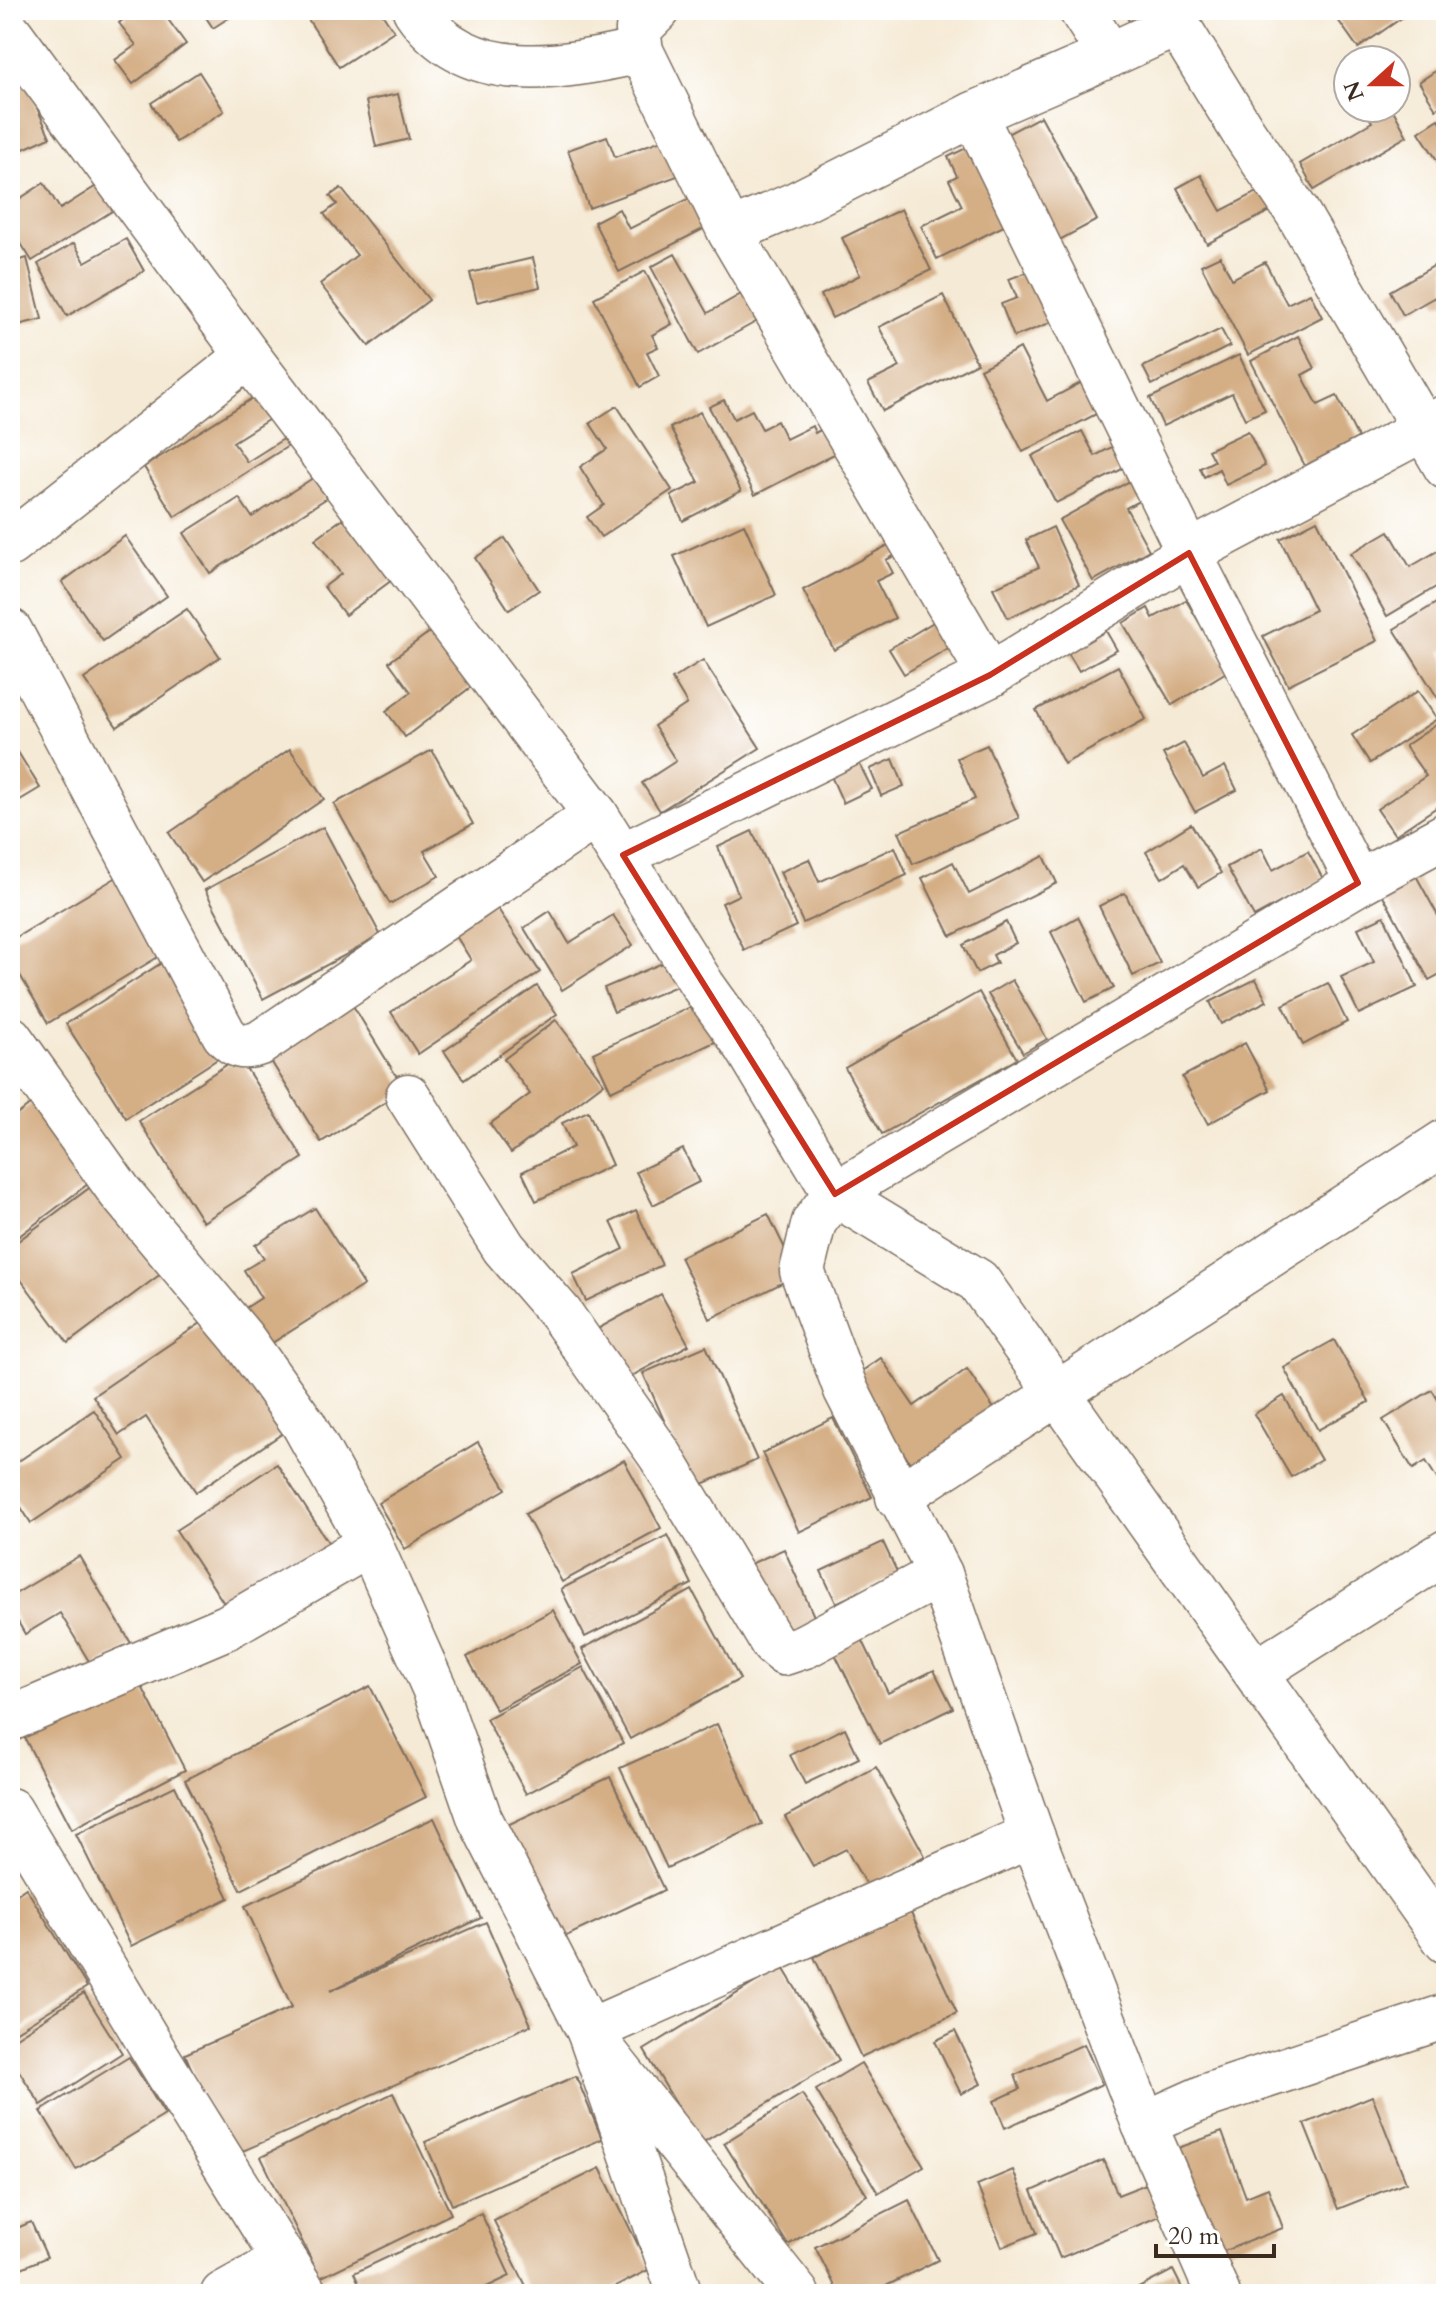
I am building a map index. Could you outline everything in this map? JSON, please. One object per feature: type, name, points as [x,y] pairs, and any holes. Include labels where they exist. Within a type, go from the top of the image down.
[{"type":"street","points":[[415,10],[428,29],[487,64],[566,68],[641,51]]},
{"type":"street","points":[[658,10],[638,30],[641,51],[730,232],[990,675]]},
{"type":"street","points":[[1081,10],[1110,55]]},
{"type":"street","points":[[730,232],[798,203],[974,114],[1110,55],[1186,17],[1242,130],[1434,423],[1446,467]]},
{"type":"street","points":[[10,33],[248,356],[596,815],[703,986],[782,1104],[835,1194],[978,1281],[1258,1671],[1446,1941]]},
{"type":"street","points":[[974,114],[1189,553],[1358,883]]},
{"type":"street","points":[[10,544],[248,356]]},
{"type":"street","points":[[623,855],[990,675],[1189,553],[1434,423]]},
{"type":"street","points":[[10,631],[224,1034],[233,1045],[246,1048],[260,1043],[596,815]]},
{"type":"street","points":[[1218,2294],[1144,2124],[1032,1835],[940,1574],[846,1390],[802,1271],[814,1222],[835,1194],[1358,883],[1446,835]]},
{"type":"street","points":[[10,1038],[120,1192],[242,1338],[304,1425],[370,1544],[435,1690],[480,1819],[589,2031],[680,2294]]},
{"type":"street","points":[[408,1096],[504,1248],[560,1313],[660,1455],[773,1644],[784,1653],[805,1646],[940,1574]]},
{"type":"street","points":[[898,1497],[1446,1141]]},
{"type":"street","points":[[10,1719],[227,1627],[370,1544]]},
{"type":"street","points":[[1258,1671],[1446,1552]]},
{"type":"street","points":[[10,1810],[294,2278],[223,2294]]},
{"type":"street","points":[[589,2031],[1032,1835]]},
{"type":"street","points":[[1144,2124],[1209,2095],[1446,2016]]},
{"type":"street","points":[[589,2031],[797,2294]]},
{"type":"highlighted area","points":[[1189,553],[1358,883],[835,1194],[623,855],[990,675]]},
{"type":"building","points":[[121,10],[161,10],[186,44],[133,84],[115,60],[136,45],[119,23],[126,17]]},
{"type":"building","points":[[201,10],[241,10],[213,28]]},
{"type":"building","points":[[302,10],[380,10],[394,31],[339,67]]},
{"type":"building","points":[[1122,10],[1161,10],[1133,27]]},
{"type":"building","points":[[1331,10],[1413,10],[1364,44],[1355,44]]},
{"type":"building","points":[[1446,64],[1446,103],[1436,109],[1419,82]]},
{"type":"building","points":[[18,65],[50,137],[10,155],[10,69]]},
{"type":"building","points":[[199,72],[224,111],[176,142],[151,103]]},
{"type":"building","points":[[398,94],[409,139],[376,147],[366,101]]},
{"type":"building","points":[[1041,116],[1097,220],[1054,243],[998,139]]},
{"type":"building","points":[[1439,119],[1446,130],[1446,174],[1419,132]]},
{"type":"building","points":[[1369,124],[1401,124],[1407,136],[1314,190],[1300,164]]},
{"type":"building","points":[[681,133],[694,170],[589,208],[568,150],[607,136],[615,157]]},
{"type":"building","points":[[978,142],[1016,220],[937,259],[921,226],[962,206],[949,180],[957,176],[948,157]]},
{"type":"building","points":[[1201,175],[1221,211],[1263,189],[1274,209],[1207,244],[1177,188]]},
{"type":"building","points":[[106,180],[122,205],[32,261],[10,226],[10,205],[44,183],[60,209]]},
{"type":"building","points":[[341,188],[429,300],[369,346],[320,284],[357,255],[324,214],[337,204],[330,196]]},
{"type":"building","points":[[692,197],[707,227],[619,272],[594,222],[619,209],[629,229]]},
{"type":"building","points":[[901,209],[931,270],[832,318],[821,295],[860,275],[842,238]]},
{"type":"building","points":[[126,239],[144,271],[67,316],[38,264],[74,243],[85,262]]},
{"type":"building","points":[[675,254],[708,313],[757,285],[772,313],[698,354],[651,267]]},
{"type":"building","points":[[1220,256],[1232,279],[1265,262],[1287,304],[1310,293],[1322,317],[1248,355],[1201,265]]},
{"type":"building","points":[[27,258],[42,319],[10,327],[10,263]]},
{"type":"building","points":[[533,258],[540,287],[477,302],[470,273]]},
{"type":"building","points":[[1446,259],[1446,300],[1439,304],[1435,297],[1403,315],[1390,291]]},
{"type":"building","points":[[1035,269],[1055,321],[1014,337],[1001,304],[1017,298],[1009,279]]},
{"type":"building","points":[[645,271],[672,324],[652,335],[658,347],[647,352],[659,376],[640,387],[594,298]]},
{"type":"building","points":[[943,295],[977,363],[883,411],[868,383],[900,367],[879,327]]},
{"type":"building","points":[[1221,329],[1230,346],[1152,385],[1143,367]]},
{"type":"building","points":[[1298,336],[1315,368],[1302,375],[1318,405],[1337,396],[1358,438],[1305,466],[1251,361]]},
{"type":"building","points":[[1020,348],[1047,401],[1086,380],[1102,411],[1023,452],[980,369]]},
{"type":"building","points":[[1239,355],[1265,410],[1245,419],[1232,393],[1163,426],[1150,398]]},
{"type":"building","points":[[265,390],[279,413],[233,442],[247,462],[288,436],[293,443],[175,517],[144,467]]},
{"type":"building","points":[[724,400],[734,419],[752,410],[762,429],[777,421],[786,439],[812,426],[815,433],[826,427],[838,452],[755,495],[709,407]]},
{"type":"building","points":[[617,406],[672,490],[601,537],[587,517],[604,505],[580,467],[607,449],[590,423]]},
{"type":"building","points":[[700,412],[741,491],[683,521],[671,496],[699,482],[670,428]]},
{"type":"building","points":[[1082,431],[1095,456],[1123,441],[1134,463],[1056,503],[1032,456]]},
{"type":"building","points":[[1248,431],[1265,466],[1226,485],[1219,469],[1204,477],[1200,468],[1214,461],[1208,450]]},
{"type":"building","points":[[1146,472],[1157,491],[1126,508],[1149,550],[1093,581],[1059,520]]},
{"type":"building","points":[[313,478],[327,498],[210,573],[184,533],[239,498],[252,517]]},
{"type":"building","points":[[349,514],[396,577],[345,615],[324,587],[341,574],[315,539]]},
{"type":"building","points":[[1317,520],[1377,641],[1288,685],[1263,636],[1315,610],[1280,539]]},
{"type":"building","points":[[744,524],[776,595],[706,627],[674,556]]},
{"type":"building","points":[[1053,527],[1079,585],[1008,618],[993,588],[1039,567],[1026,540]]},
{"type":"building","points":[[1389,531],[1410,567],[1446,546],[1446,581],[1387,616],[1351,553]]},
{"type":"building","points":[[125,536],[167,596],[103,641],[62,582]]},
{"type":"building","points":[[505,538],[539,590],[509,610],[475,558]]},
{"type":"building","points":[[894,542],[900,553],[886,560],[893,573],[876,581],[895,618],[834,650],[803,590]]},
{"type":"building","points":[[1446,597],[1446,649],[1441,652],[1446,660],[1446,696],[1439,700],[1394,629]]},
{"type":"building","points":[[1186,600],[1228,671],[1172,705],[1123,623],[1148,608],[1153,618]]},
{"type":"building","points":[[187,609],[220,657],[117,727],[84,679]]},
{"type":"building","points":[[937,620],[952,646],[904,674],[889,649]]},
{"type":"building","points":[[435,628],[476,683],[405,737],[386,711],[411,692],[389,662]]},
{"type":"building","points":[[1106,631],[1117,650],[1079,671],[1068,653]]},
{"type":"building","points":[[703,660],[760,748],[660,811],[642,783],[676,761],[654,726],[687,704],[672,679]]},
{"type":"building","points":[[1118,666],[1146,719],[1064,764],[1036,710]]},
{"type":"building","points":[[1418,691],[1437,719],[1370,763],[1352,735]]},
{"type":"building","points":[[1442,721],[1446,726],[1446,801],[1395,835],[1377,809],[1426,776],[1405,746]]},
{"type":"building","points":[[10,739],[40,788],[10,806]]},
{"type":"building","points":[[1184,743],[1203,778],[1225,766],[1237,790],[1195,812],[1163,754]]},
{"type":"building","points":[[987,745],[1019,818],[913,864],[899,832],[975,799],[957,758]]},
{"type":"building","points":[[290,749],[324,799],[202,882],[169,833]]},
{"type":"building","points":[[432,750],[473,824],[424,851],[439,876],[390,904],[334,804]]},
{"type":"building","points":[[893,759],[904,786],[881,796],[870,769]]},
{"type":"building","points":[[859,763],[872,789],[843,803],[831,776]]},
{"type":"building","points":[[1191,824],[1221,873],[1198,887],[1184,864],[1162,878],[1146,852]]},
{"type":"building","points":[[323,827],[381,936],[263,999],[205,890]]},
{"type":"building","points":[[752,831],[796,926],[744,950],[722,903],[739,895],[718,847]]},
{"type":"building","points":[[895,847],[907,875],[803,923],[780,872],[809,859],[819,882]]},
{"type":"building","points":[[1262,848],[1273,870],[1308,851],[1323,879],[1254,917],[1227,867]]},
{"type":"building","points":[[1044,856],[1057,883],[951,936],[922,878],[953,862],[969,894]]},
{"type":"building","points":[[1414,872],[1441,921],[1446,918],[1446,971],[1429,980],[1380,890]]},
{"type":"building","points":[[117,877],[163,954],[48,1023],[10,958],[10,941]]},
{"type":"building","points":[[1125,893],[1160,963],[1133,976],[1099,906]]},
{"type":"building","points":[[492,900],[540,972],[418,1054],[391,1012],[471,960],[451,928]]},
{"type":"building","points":[[550,911],[569,943],[613,915],[633,945],[562,990],[524,928]]},
{"type":"building","points":[[1384,916],[1417,987],[1359,1014],[1341,977],[1374,962],[1358,928]]},
{"type":"building","points":[[1078,917],[1114,988],[1086,1002],[1051,932]]},
{"type":"building","points":[[1006,922],[1016,943],[993,955],[997,963],[977,973],[963,945]]},
{"type":"building","points":[[171,957],[230,1051],[126,1118],[66,1024]]},
{"type":"building","points":[[674,958],[684,983],[614,1012],[604,988]]},
{"type":"building","points":[[1256,979],[1267,1001],[1221,1024],[1210,1002]]},
{"type":"building","points":[[1012,980],[1047,1039],[1023,1053],[988,994]]},
{"type":"building","points":[[1328,983],[1347,1022],[1303,1045],[1283,1005]]},
{"type":"building","points":[[537,986],[557,1014],[464,1080],[444,1051]]},
{"type":"building","points":[[979,992],[1017,1059],[882,1134],[845,1068]]},
{"type":"building","points":[[347,996],[405,1090],[321,1142],[263,1048]]},
{"type":"building","points":[[701,1002],[719,1040],[611,1091],[593,1053]]},
{"type":"building","points":[[556,1020],[604,1083],[511,1153],[490,1124],[530,1094],[504,1059]]},
{"type":"building","points":[[1245,1043],[1270,1090],[1208,1124],[1182,1077]]},
{"type":"building","points":[[239,1057],[303,1158],[203,1222],[139,1121]]},
{"type":"building","points":[[34,1102],[93,1180],[10,1243],[10,1120]]},
{"type":"building","points":[[588,1111],[612,1165],[536,1201],[522,1172],[573,1147],[562,1123]]},
{"type":"building","points":[[683,1149],[699,1182],[653,1205],[636,1172]]},
{"type":"building","points":[[96,1183],[162,1273],[68,1343],[10,1265],[10,1247]]},
{"type":"building","points":[[315,1208],[364,1285],[264,1348],[241,1311],[261,1298],[244,1270],[264,1258],[255,1245]]},
{"type":"building","points":[[636,1210],[662,1265],[586,1301],[573,1274],[624,1249],[611,1222]]},
{"type":"building","points":[[768,1214],[798,1275],[710,1319],[680,1257]]},
{"type":"building","points":[[661,1294],[689,1345],[619,1383],[592,1332]]},
{"type":"building","points":[[213,1315],[289,1429],[196,1492],[146,1417],[119,1435],[93,1396]]},
{"type":"building","points":[[1334,1340],[1369,1402],[1318,1430],[1284,1368]]},
{"type":"building","points":[[706,1346],[757,1460],[694,1488],[643,1373]]},
{"type":"building","points":[[881,1358],[914,1406],[967,1369],[997,1413],[915,1470],[852,1378]]},
{"type":"building","points":[[1432,1390],[1446,1413],[1446,1493],[1426,1461],[1413,1469],[1383,1420]]},
{"type":"building","points":[[1284,1396],[1321,1460],[1291,1477],[1254,1414]]},
{"type":"building","points":[[94,1410],[126,1459],[31,1523],[10,1490],[10,1467]]},
{"type":"building","points":[[833,1418],[872,1497],[799,1532],[762,1453]]},
{"type":"building","points":[[478,1442],[506,1489],[405,1549],[378,1503]]},
{"type":"building","points":[[624,1460],[661,1528],[562,1582],[525,1514]]},
{"type":"building","points":[[277,1464],[330,1545],[229,1611],[176,1530]]},
{"type":"building","points":[[668,1535],[692,1584],[585,1637],[561,1589]]},
{"type":"building","points":[[883,1542],[898,1574],[836,1603],[821,1571]]},
{"type":"building","points":[[784,1549],[817,1623],[779,1640],[746,1566]]},
{"type":"building","points":[[79,1556],[132,1645],[93,1668],[60,1613],[25,1634],[10,1608],[10,1597]]},
{"type":"building","points":[[692,1590],[740,1679],[630,1739],[582,1649]]},
{"type":"building","points":[[553,1610],[582,1664],[496,1710],[467,1657]]},
{"type":"building","points":[[861,1637],[888,1693],[934,1670],[953,1708],[880,1744],[833,1650]]},
{"type":"building","points":[[583,1667],[623,1743],[526,1794],[486,1719]]},
{"type":"building","points":[[136,1675],[185,1770],[72,1829],[22,1733]]},
{"type":"building","points":[[370,1686],[426,1797],[241,1890],[185,1780]]},
{"type":"building","points":[[717,1724],[762,1824],[667,1868],[620,1768]]},
{"type":"building","points":[[845,1728],[859,1758],[805,1784],[790,1755]]},
{"type":"building","points":[[876,1767],[925,1856],[867,1887],[846,1849],[813,1866],[785,1817]]},
{"type":"building","points":[[610,1777],[664,1890],[556,1941],[503,1827]]},
{"type":"building","points":[[175,1786],[229,1898],[131,1946],[76,1834]]},
{"type":"building","points":[[434,1818],[481,1918],[330,1991],[486,1922],[531,2025],[229,2157],[185,2054],[292,2007],[245,1906]]},
{"type":"building","points":[[26,1888],[87,1987],[10,2035],[10,1899]]},
{"type":"building","points":[[910,1911],[957,2013],[861,2057],[814,1957]]},
{"type":"building","points":[[782,1966],[839,2060],[700,2144],[644,2050]]},
{"type":"building","points":[[84,1993],[122,2053],[41,2105],[10,2057],[10,2041]]},
{"type":"building","points":[[955,2031],[981,2084],[961,2094],[935,2041]]},
{"type":"building","points":[[1084,2044],[1102,2084],[1005,2128],[994,2101],[1020,2089],[1015,2075]]},
{"type":"building","points":[[129,2057],[165,2115],[76,2169],[41,2111]]},
{"type":"building","points":[[861,2063],[924,2166],[878,2193],[816,2090]]},
{"type":"building","points":[[576,2076],[602,2139],[452,2205],[425,2142]]},
{"type":"building","points":[[393,2093],[451,2214],[320,2278],[261,2157]]},
{"type":"building","points":[[802,2094],[867,2195],[788,2245],[724,2143]]},
{"type":"building","points":[[1372,2096],[1406,2182],[1338,2209],[1304,2124]]},
{"type":"building","points":[[1222,2132],[1246,2197],[1268,2188],[1283,2228],[1219,2253],[1178,2148]]},
{"type":"building","points":[[1103,2160],[1118,2195],[1146,2184],[1160,2216],[1060,2258],[1032,2191]]},
{"type":"building","points":[[600,2168],[650,2269],[602,2294],[530,2294],[494,2221]]},
{"type":"building","points":[[1013,2170],[1037,2233],[1002,2247],[977,2185]]},
{"type":"building","points":[[909,2200],[938,2260],[870,2294],[839,2294],[815,2247]]},
{"type":"building","points":[[481,2213],[510,2276],[472,2294],[364,2294],[354,2273]]},
{"type":"building","points":[[31,2222],[47,2257],[10,2273],[10,2231]]},
{"type":"building","points":[[1173,2270],[1185,2294],[1127,2294]]}]
